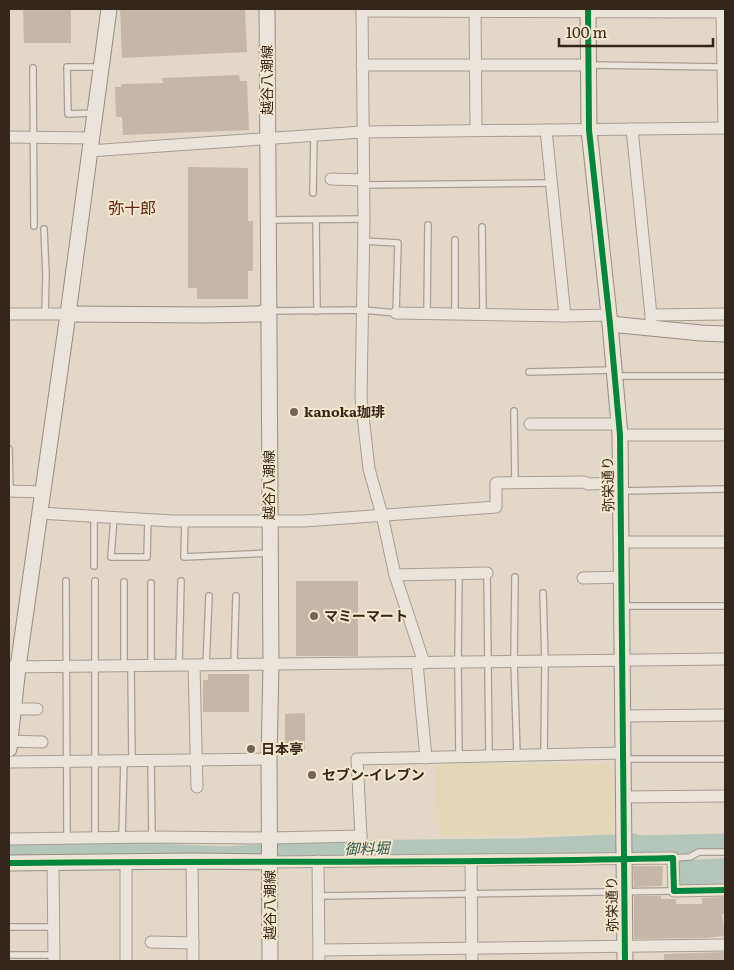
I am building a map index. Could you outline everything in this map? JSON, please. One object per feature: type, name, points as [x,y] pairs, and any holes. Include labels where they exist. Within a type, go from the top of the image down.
[{"type":"street","points":[[42,742],[9,745],[13,710],[13,667],[39,513],[109,9]]},
{"type":"street","name":"越谷八潮線","points":[[267,9],[271,665],[269,759],[270,961]]},
{"type":"street","points":[[9,137],[90,145],[268,139],[362,132],[725,128],[724,12],[362,10],[362,132],[364,219],[361,398],[369,469],[382,515],[395,575],[421,663],[426,758]]},
{"type":"street","points":[[476,10],[476,130]]},
{"type":"street","name":"弥栄通り","points":[[588,10],[589,130],[620,430],[625,954]]},
{"type":"street","points":[[362,65],[588,65]]},
{"type":"street","points":[[632,129],[653,324]]},
{"type":"street","points":[[546,130],[565,316]]},
{"type":"street","points":[[331,178],[363,182]]},
{"type":"street","points":[[9,314],[206,315],[259,314],[268,312]]},
{"type":"street","points":[[396,313],[565,316],[653,324],[701,333],[725,334]]},
{"type":"street","points":[[653,324],[725,314]]},
{"type":"street","points":[[530,424],[725,435]]},
{"type":"street","points":[[39,513],[185,521],[304,521],[496,507],[496,483],[584,482],[621,487]]},
{"type":"street","points":[[9,492],[42,492]]},
{"type":"street","points":[[622,542],[725,542]]},
{"type":"street","points":[[395,575],[487,573]]},
{"type":"street","points":[[583,578],[622,578]]},
{"type":"street","points":[[13,667],[725,659]]},
{"type":"street","points":[[194,666],[197,787]]},
{"type":"street","points":[[13,710],[37,709]]},
{"type":"street","points":[[622,716],[725,714]]},
{"type":"street","points":[[360,859],[361,838],[357,760],[517,755],[623,756]]},
{"type":"street","points":[[9,762],[269,759]]},
{"type":"street","points":[[624,797],[725,796]]},
{"type":"street","points":[[9,838],[361,838]]},
{"type":"street","points":[[9,863],[270,859],[318,861],[360,859],[471,860],[624,856],[673,858],[674,891],[725,890]]},
{"type":"street","points":[[471,860],[472,961]]},
{"type":"street","points":[[192,861],[193,961]]},
{"type":"street","points":[[318,861],[319,956],[472,948],[625,954],[725,945]]},
{"type":"street","points":[[54,862],[54,958]]},
{"type":"street","points":[[126,862],[126,961]]},
{"type":"street","points":[[151,942],[192,943]]},
{"type":"lane","points":[[588,65],[723,66]]},
{"type":"lane","points":[[94,114],[68,114],[67,67],[101,67]]},
{"type":"lane","points":[[33,68],[34,226]]},
{"type":"lane","points":[[313,193],[314,136]]},
{"type":"lane","points":[[363,182],[551,183]]},
{"type":"lane","points":[[268,220],[364,219]]},
{"type":"lane","points":[[316,220],[316,311]]},
{"type":"lane","points":[[427,313],[428,225]]},
{"type":"lane","points":[[482,227],[483,315]]},
{"type":"lane","points":[[44,229],[45,314]]},
{"type":"lane","points":[[455,240],[455,314]]},
{"type":"lane","points":[[268,312],[363,310],[396,313],[398,243],[363,241]]},
{"type":"lane","points":[[529,372],[725,376]]},
{"type":"lane","points":[[514,412],[515,483]]},
{"type":"lane","points":[[9,449],[9,492]]},
{"type":"lane","points":[[621,487],[725,489]]},
{"type":"lane","points":[[94,516],[94,566]]},
{"type":"lane","points":[[114,517],[111,557],[147,557],[148,519]]},
{"type":"lane","points":[[185,521],[184,557],[270,554]]},
{"type":"lane","points":[[487,573],[489,756]]},
{"type":"lane","points":[[459,574],[460,756]]},
{"type":"lane","points":[[515,577],[514,662],[517,755]]},
{"type":"lane","points":[[66,581],[67,838]]},
{"type":"lane","points":[[95,581],[95,838]]},
{"type":"lane","points":[[179,666],[181,581]]},
{"type":"lane","points":[[122,837],[128,761],[124,582]]},
{"type":"lane","points":[[150,583],[151,666]]},
{"type":"lane","points":[[543,593],[545,661],[544,755]]},
{"type":"lane","points":[[206,666],[209,596]]},
{"type":"lane","points":[[234,665],[236,596]]},
{"type":"lane","points":[[622,606],[725,606]]},
{"type":"lane","points":[[623,756],[725,758]]},
{"type":"lane","points":[[151,760],[152,837]]},
{"type":"lane","points":[[673,858],[690,856],[699,852],[725,852]]},
{"type":"lane","points":[[318,896],[674,891]]},
{"type":"lane","points":[[9,927],[53,927]]},
{"type":"lane","points":[[9,955],[54,958]]},
{"type":"shaded area","points":[[435,764],[611,764],[613,834],[439,836]]},
{"type":"shaded area","points":[[725,858],[725,884],[674,886],[674,861]]},
{"type":"building","points":[[23,9],[71,9],[71,43],[24,43]]},
{"type":"building","points":[[120,9],[245,9],[247,52],[122,58]]},
{"type":"building","points":[[239,75],[240,81],[247,81],[249,130],[123,135],[122,117],[116,117],[115,87],[121,87],[121,84],[163,83],[162,78]]},
{"type":"building","points":[[188,167],[248,168],[248,221],[253,221],[253,271],[248,271],[248,299],[197,299],[197,288],[188,288]]},
{"type":"building","points":[[296,581],[358,581],[358,656],[296,656]]},
{"type":"building","points":[[208,674],[249,674],[249,712],[203,712],[203,680],[208,680]]},
{"type":"building","points":[[305,713],[305,751],[285,751],[285,714]]},
{"type":"building","points":[[633,866],[663,866],[662,886],[634,887]]},
{"type":"building","points":[[634,896],[661,896],[661,899],[676,899],[676,904],[702,904],[702,898],[725,897],[725,914],[722,914],[725,936],[634,939]]},
{"type":"building","points":[[725,952],[725,961],[664,961],[664,954]]},
{"type":"waterway","name":"御料堀","points":[[9,850],[140,852],[223,856],[327,850],[517,848],[611,844],[630,845],[634,843],[635,845],[725,843]]},
{"type":"cycle path","points":[[588,9],[589,130],[620,435],[625,961]]},
{"type":"cycle path","points":[[9,863],[507,861],[673,858],[674,891],[725,890]]},
{"type":"place","name":"kanoka珈琲","points":[[294,412]]},
{"type":"place","name":"マミーマート","points":[[314,616]]},
{"type":"place","name":"日本亭","points":[[251,749]]},
{"type":"place","name":"セブン-イレブン","points":[[312,775]]},
{"type":"district","name":"弥十郎","points":[[132,208]]}]
